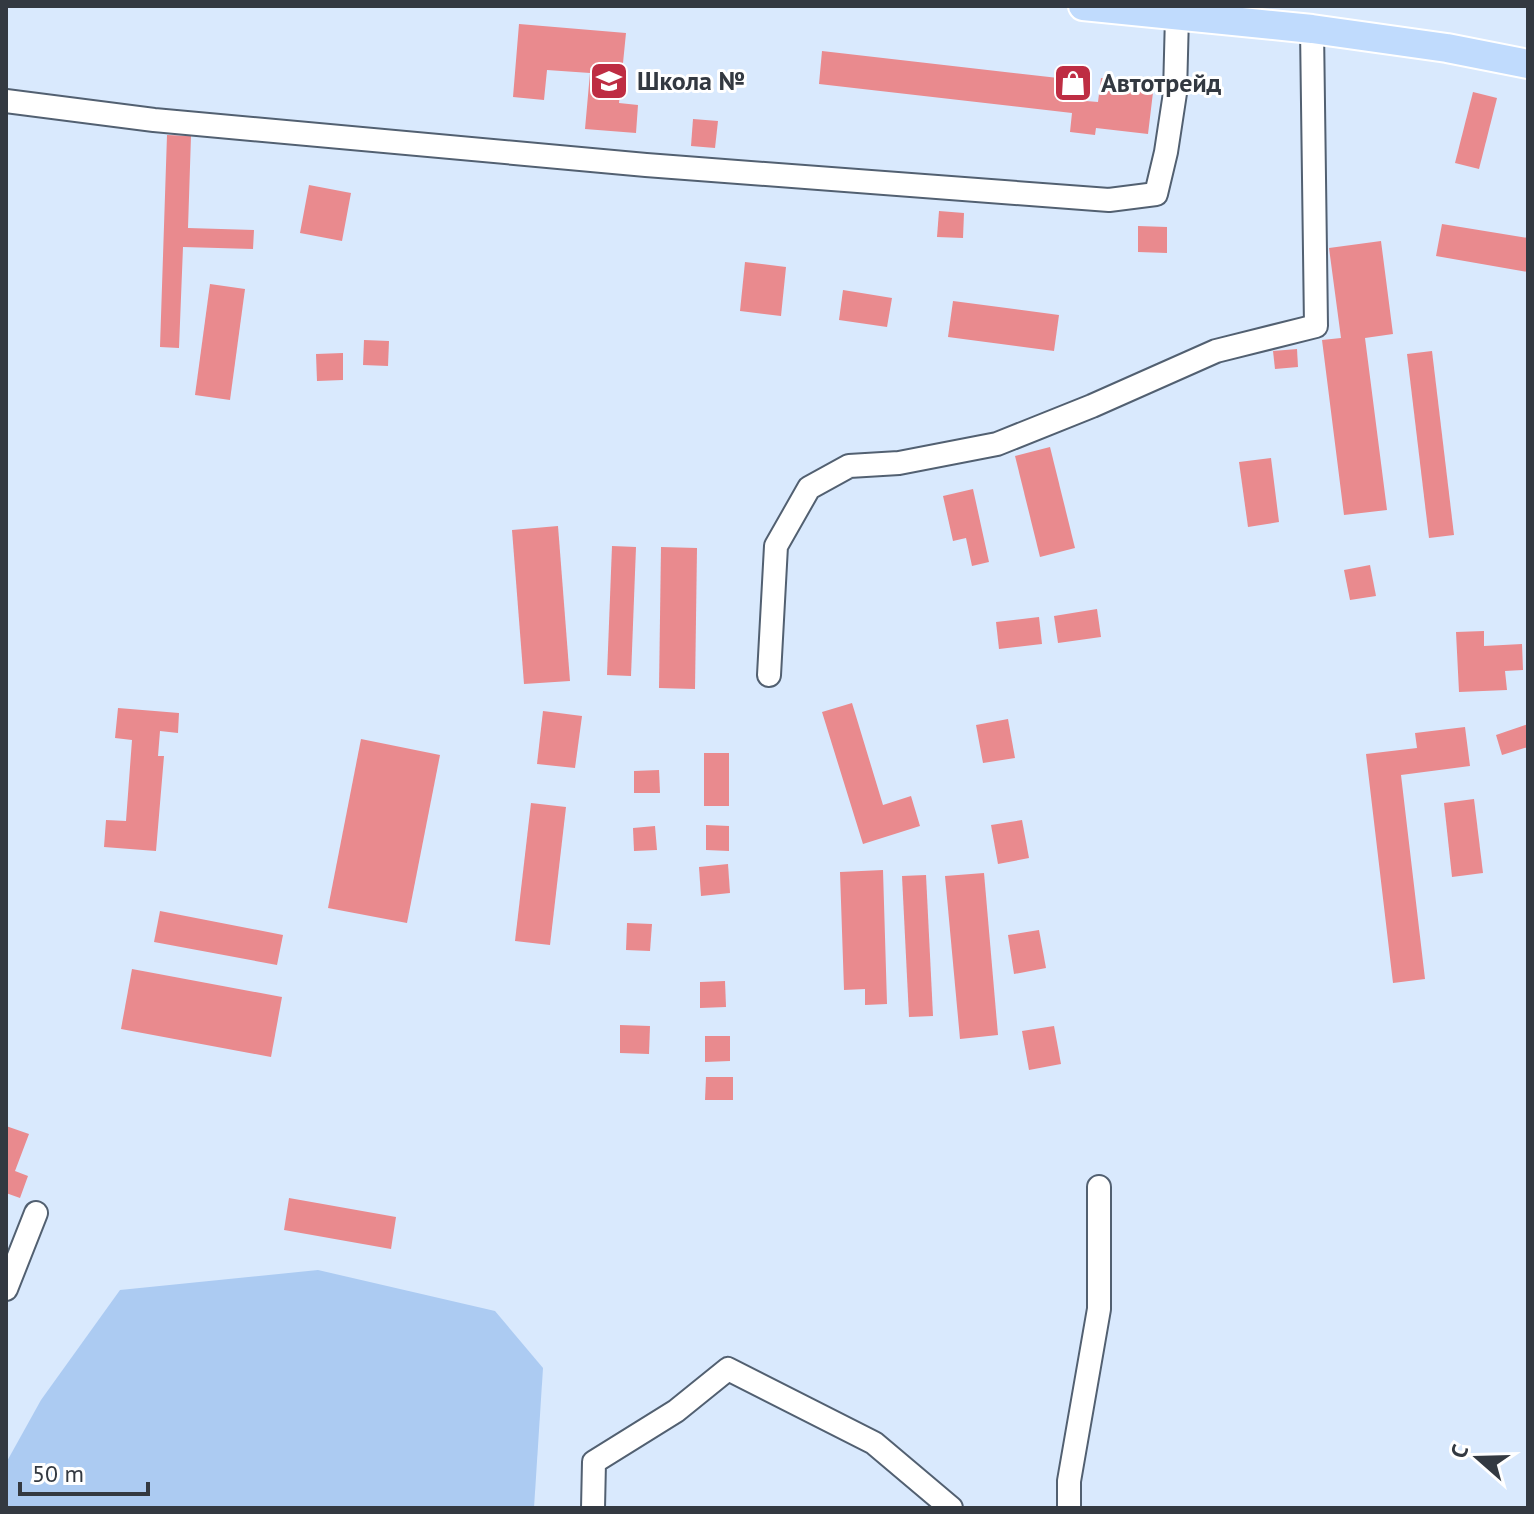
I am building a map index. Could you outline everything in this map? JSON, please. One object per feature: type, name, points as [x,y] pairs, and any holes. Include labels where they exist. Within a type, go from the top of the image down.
[{"type":"main road","points":[[1083,6],[1312,29],[1447,48],[1528,64]]},
{"type":"street","points":[[6,101],[170,122],[615,162],[1109,200],[1156,194],[1175,93],[1177,16]]},
{"type":"street","points":[[769,675],[776,546],[809,488],[849,466],[899,463],[997,444],[1216,351],[1316,326],[1312,29]]},
{"type":"street","points":[[1069,1508],[1069,1481],[1099,1309],[1099,1187]]},
{"type":"street","points":[[6,1289],[36,1213]]},
{"type":"street","points":[[593,1508],[594,1462],[676,1411],[728,1369],[874,1443],[951,1508]]},
{"type":"shaded area","points":[[318,1270],[495,1311],[543,1368],[534,1508],[6,1508],[6,1463],[41,1400],[120,1290]]},
{"type":"building","points":[[519,24],[626,33],[619,103],[638,105],[636,133],[585,129],[590,73],[547,70],[544,100],[513,97]]},
{"type":"building","points":[[822,51],[1076,80],[1074,100],[1098,102],[1101,78],[1154,84],[1148,134],[1096,128],[1095,135],[1070,132],[1072,113],[819,84]]},
{"type":"building","points":[[1473,92],[1497,98],[1479,169],[1455,163]]},
{"type":"building","points":[[693,119],[718,121],[715,148],[691,146]]},
{"type":"building","points":[[167,135],[191,136],[188,228],[254,230],[253,249],[183,247],[179,348],[160,347]]},
{"type":"building","points":[[309,185],[351,193],[342,241],[300,233]]},
{"type":"building","points":[[939,211],[964,213],[963,238],[937,237]]},
{"type":"building","points":[[1442,224],[1528,238],[1528,272],[1436,256]]},
{"type":"building","points":[[1138,226],[1167,227],[1167,253],[1138,252]]},
{"type":"building","points":[[1381,241],[1393,334],[1365,338],[1387,510],[1344,515],[1322,340],[1341,338],[1329,248]]},
{"type":"building","points":[[745,262],[786,267],[781,316],[740,311]]},
{"type":"building","points":[[210,284],[245,289],[230,400],[195,395]]},
{"type":"building","points":[[843,290],[892,298],[887,327],[839,320]]},
{"type":"building","points":[[953,301],[1059,315],[1054,351],[948,337]]},
{"type":"building","points":[[364,340],[389,341],[388,366],[363,365]]},
{"type":"building","points":[[1297,349],[1298,367],[1275,369],[1273,351]]},
{"type":"building","points":[[1432,351],[1454,535],[1429,538],[1407,354]]},
{"type":"building","points":[[343,353],[343,380],[317,381],[316,354]]},
{"type":"building","points":[[1050,447],[1075,548],[1040,557],[1015,456]]},
{"type":"building","points":[[1271,458],[1279,522],[1248,527],[1239,462]]},
{"type":"building","points":[[973,489],[989,562],[972,566],[966,538],[953,541],[943,496]]},
{"type":"building","points":[[558,526],[570,681],[524,684],[512,530]]},
{"type":"building","points":[[612,546],[636,547],[631,676],[607,675]]},
{"type":"building","points":[[661,547],[697,548],[695,689],[659,688]]},
{"type":"building","points":[[1370,565],[1376,596],[1350,600],[1344,570]]},
{"type":"building","points":[[1097,609],[1101,637],[1058,643],[1054,616]]},
{"type":"building","points":[[1039,617],[1042,644],[999,649],[996,622]]},
{"type":"building","points":[[1484,631],[1484,646],[1522,644],[1523,670],[1505,671],[1507,690],[1459,692],[1456,632]]},
{"type":"building","points":[[852,703],[883,805],[911,796],[920,826],[863,844],[822,712]]},
{"type":"building","points":[[118,708],[179,713],[178,733],[160,731],[158,756],[164,756],[156,851],[104,847],[106,820],[126,821],[132,740],[115,738]]},
{"type":"building","points":[[543,711],[582,716],[575,768],[537,764]]},
{"type":"building","points":[[1008,719],[1015,758],[983,763],[976,725]]},
{"type":"building","points":[[1528,724],[1528,747],[1502,755],[1496,735]]},
{"type":"building","points":[[1465,727],[1470,766],[1401,775],[1425,979],[1393,983],[1366,754],[1417,748],[1415,733]]},
{"type":"building","points":[[361,739],[440,755],[407,923],[328,908]]},
{"type":"building","points":[[704,753],[729,753],[729,806],[704,806]]},
{"type":"building","points":[[659,770],[660,793],[634,793],[634,771]]},
{"type":"building","points":[[1474,799],[1483,873],[1452,877],[1444,803]]},
{"type":"building","points":[[531,803],[566,807],[550,945],[515,941]]},
{"type":"building","points":[[1022,820],[1029,858],[998,864],[991,825]]},
{"type":"building","points":[[706,825],[729,826],[729,851],[706,850]]},
{"type":"building","points":[[655,826],[657,850],[634,851],[633,828]]},
{"type":"building","points":[[728,864],[730,893],[701,896],[699,867]]},
{"type":"building","points":[[883,870],[887,1004],[865,1005],[865,989],[844,990],[840,872]]},
{"type":"building","points":[[984,873],[998,1035],[960,1039],[945,876]]},
{"type":"building","points":[[926,875],[933,1016],[909,1017],[902,876]]},
{"type":"building","points":[[160,911],[283,935],[277,965],[154,942]]},
{"type":"building","points":[[627,923],[652,924],[650,951],[626,950]]},
{"type":"building","points":[[1039,930],[1046,968],[1014,974],[1008,935]]},
{"type":"building","points":[[132,969],[282,997],[271,1057],[121,1029]]},
{"type":"building","points":[[725,981],[726,1007],[700,1008],[700,982]]},
{"type":"building","points":[[620,1025],[650,1026],[649,1054],[620,1053]]},
{"type":"building","points":[[1054,1026],[1061,1064],[1029,1070],[1022,1031]]},
{"type":"building","points":[[705,1036],[730,1036],[730,1061],[705,1062]]},
{"type":"building","points":[[706,1077],[733,1077],[733,1100],[705,1100]]},
{"type":"building","points":[[6,1126],[29,1134],[15,1171],[28,1176],[20,1198],[6,1193]]},
{"type":"building","points":[[289,1198],[396,1217],[391,1249],[284,1230]]},
{"type":"place","name":"Школа №","points":[[609,81]]},
{"type":"place","name":"Автотрейд","points":[[1073,83]]}]
